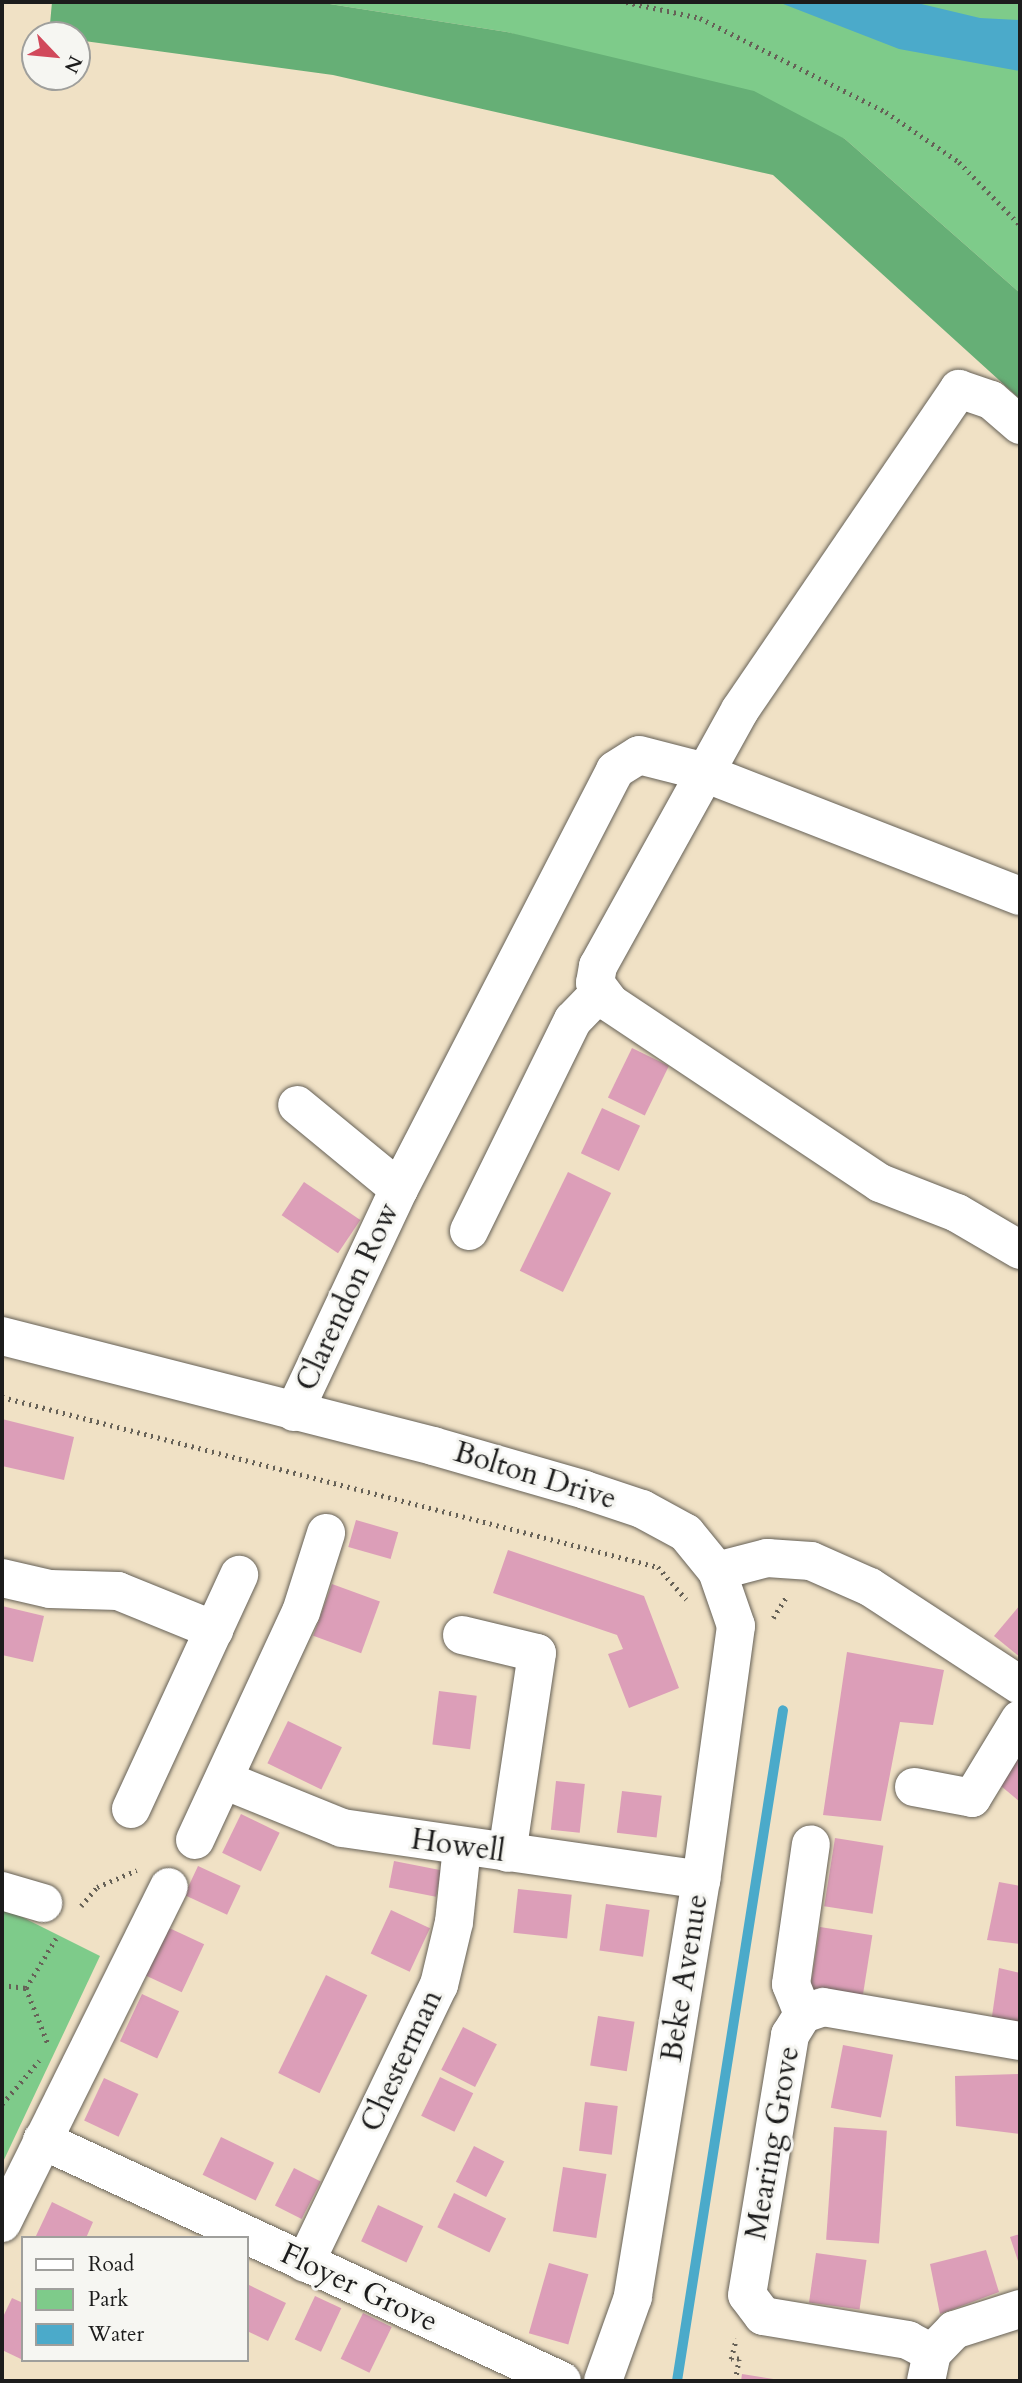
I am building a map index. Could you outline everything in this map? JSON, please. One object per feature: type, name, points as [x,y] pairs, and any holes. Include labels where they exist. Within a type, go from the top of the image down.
[{"type":"street","points":[[1020,425],[991,400],[959,389],[747,699],[703,773],[598,966],[595,983],[600,992],[640,1024],[880,1183],[957,1213],[1020,1250]]},
{"type":"street","points":[[399,1189],[615,770],[639,755],[703,773],[1020,895]]},
{"type":"street","points":[[470,1231],[573,1020],[600,992]]},
{"type":"street","name":"Clarendon Row","points":[[294,1412],[399,1189],[297,1105]]},
{"type":"street","name":"Bolton Drive","points":[[2,1336],[433,1446],[642,1509],[686,1534],[717,1571]]},
{"type":"street","points":[[195,1840],[256,1716],[301,1612],[326,1532]]},
{"type":"street","points":[[717,1571],[767,1558],[811,1561],[870,1587],[1020,1685]]},
{"type":"street","name":"Beke Avenue","points":[[603,2381],[633,2297],[701,1880],[736,1626],[717,1571]]},
{"type":"street","points":[[131,1809],[239,1575]]},
{"type":"street","points":[[2,1578],[50,1589],[118,1591],[214,1630]]},
{"type":"street","points":[[462,1635],[537,1653],[507,1853]]},
{"type":"street","points":[[914,1787],[972,1798],[1020,1719]]},
{"type":"street","name":"Howell","points":[[224,1780],[342,1828],[701,1880]]},
{"type":"street","points":[[803,2014],[791,1984],[811,1844]]},
{"type":"street","name":"Chesterman","points":[[305,2263],[439,1985],[454,1922],[462,1847]]},
{"type":"street","points":[[9,2208],[43,2140],[158,1876]]},
{"type":"street","points":[[2,1891],[60,1915]]},
{"type":"street","name":"Mearing Grove","points":[[929,2367],[908,2340],[763,2316],[747,2295],[790,2035],[803,2014],[822,2007],[1020,2041]]},
{"type":"street","name":"Floyer Grove","points":[[43,2140],[247,2236]]},
{"type":"street","name":"Floyer Grove","points":[[248,2236],[562,2381]]},
{"type":"street","points":[[929,2367],[954,2330],[1020,2309]]},
{"type":"path","points":[[626,2],[700,18],[886,112],[959,162],[1020,225]]},
{"type":"path","points":[[2,1397],[658,1567],[690,1604]]},
{"type":"path","points":[[767,1629],[787,1595],[800,1598]]},
{"type":"path","points":[[2,2104],[50,2048],[26,1988],[60,1915],[97,1887],[158,1876]]},
{"type":"path","points":[[2,1985],[26,1988]]},
{"type":"green space","points":[[52,2],[317,2],[507,32],[754,91],[845,139],[1020,293],[1020,399],[773,175],[333,75],[91,42],[91,21],[50,21]]},
{"type":"green space","points":[[317,2],[1020,2],[1020,293],[845,139],[507,32]]},
{"type":"green space","points":[[4,1908],[100,1956],[2,2164],[2,1910]]},
{"type":"water","points":[[778,2],[913,2],[980,18],[1020,20],[1020,71],[899,49]]},
{"type":"building","points":[[632,1048],[669,1066],[645,1115],[608,1097]]},
{"type":"building","points":[[602,1108],[640,1126],[619,1171],[581,1153]]},
{"type":"building","points":[[568,1172],[611,1193],[563,1292],[520,1271]]},
{"type":"building","points":[[304,1182],[360,1220],[338,1253],[282,1215]]},
{"type":"building","points":[[2,1419],[74,1437],[64,1480],[2,1466]]},
{"type":"building","points":[[356,1520],[398,1532],[391,1559],[348,1547]]},
{"type":"building","points":[[508,1550],[644,1596],[679,1688],[629,1708],[608,1654],[623,1649],[617,1635],[493,1593]]},
{"type":"building","points":[[332,1584],[380,1601],[361,1653],[313,1636]]},
{"type":"building","points":[[1020,1605],[1020,1657],[994,1636]]},
{"type":"building","points":[[2,1606],[44,1616],[33,1662],[2,1655]]},
{"type":"building","points":[[847,1652],[944,1670],[933,1725],[900,1722],[881,1821],[823,1815]]},
{"type":"building","points":[[439,1691],[477,1696],[470,1749],[432,1745]]},
{"type":"building","points":[[288,1721],[342,1747],[321,1790],[267,1763]]},
{"type":"building","points":[[1020,1756],[1020,1802],[1001,1786]]},
{"type":"building","points":[[556,1781],[585,1784],[580,1833],[551,1830]]},
{"type":"building","points":[[622,1791],[662,1796],[657,1838],[617,1833]]},
{"type":"building","points":[[241,1814],[280,1833],[261,1871],[222,1853]]},
{"type":"building","points":[[835,1838],[883,1846],[873,1914],[824,1906]]},
{"type":"building","points":[[394,1861],[441,1870],[436,1897],[389,1888]]},
{"type":"building","points":[[198,1866],[241,1886],[227,1915],[184,1895]]},
{"type":"building","points":[[999,1882],[1020,1886],[1020,1944],[987,1940]]},
{"type":"building","points":[[518,1889],[572,1895],[567,1938],[513,1933]]},
{"type":"building","points":[[606,1904],[650,1910],[643,1957],[599,1951]]},
{"type":"building","points":[[391,1910],[430,1928],[410,1972],[371,1954]]},
{"type":"building","points":[[167,1927],[204,1944],[182,1992],[145,1975]]},
{"type":"building","points":[[820,1927],[872,1935],[861,2004],[809,1996]]},
{"type":"building","points":[[999,1968],[1020,1973],[1020,2031],[990,2030]]},
{"type":"building","points":[[326,1975],[367,1995],[320,2093],[278,2073]]},
{"type":"building","points":[[142,1994],[179,2011],[157,2058],[120,2041]]},
{"type":"building","points":[[598,2016],[635,2022],[627,2071],[590,2065]]},
{"type":"building","points":[[463,2027],[497,2044],[475,2087],[441,2070]]},
{"type":"building","points":[[843,2045],[893,2055],[881,2118],[831,2108]]},
{"type":"building","points":[[1020,2074],[1020,2134],[956,2126],[955,2076]]},
{"type":"building","points":[[440,2077],[473,2093],[454,2132],[421,2116]]},
{"type":"building","points":[[104,2078],[138,2094],[119,2137],[84,2121]]},
{"type":"building","points":[[585,2102],[618,2106],[612,2155],[579,2151]]},
{"type":"building","points":[[834,2127],[887,2131],[879,2243],[826,2240]]},
{"type":"building","points":[[221,2137],[274,2163],[256,2201],[203,2175]]},
{"type":"building","points":[[474,2146],[504,2161],[486,2197],[456,2182]]},
{"type":"building","points":[[563,2167],[606,2174],[596,2238],[553,2231]]},
{"type":"building","points":[[294,2168],[321,2182],[302,2219],[275,2205]]},
{"type":"building","points":[[454,2193],[506,2218],[489,2253],[437,2227]]},
{"type":"building","points":[[52,2202],[93,2222],[87,2236],[36,2236]]},
{"type":"building","points":[[378,2205],[423,2226],[406,2262],[361,2241]]},
{"type":"building","points":[[1020,2234],[1020,2267],[1010,2237]]},
{"type":"building","points":[[986,2250],[999,2292],[940,2314],[930,2264]]},
{"type":"building","points":[[816,2253],[867,2260],[860,2310],[809,2303]]},
{"type":"building","points":[[549,2263],[588,2274],[568,2344],[529,2333]]},
{"type":"building","points":[[248,2284],[286,2303],[268,2341],[248,2331]]},
{"type":"building","points":[[315,2296],[341,2308],[321,2352],[295,2340]]},
{"type":"building","points":[[12,2298],[21,2302],[21,2359],[2,2350],[2,2319]]},
{"type":"building","points":[[363,2313],[392,2327],[369,2373],[341,2359]]},
{"type":"building","points":[[742,2374],[780,2380],[780,2381],[741,2381]]},
{"type":"waterway","points":[[677,2381],[783,1710]]}]
